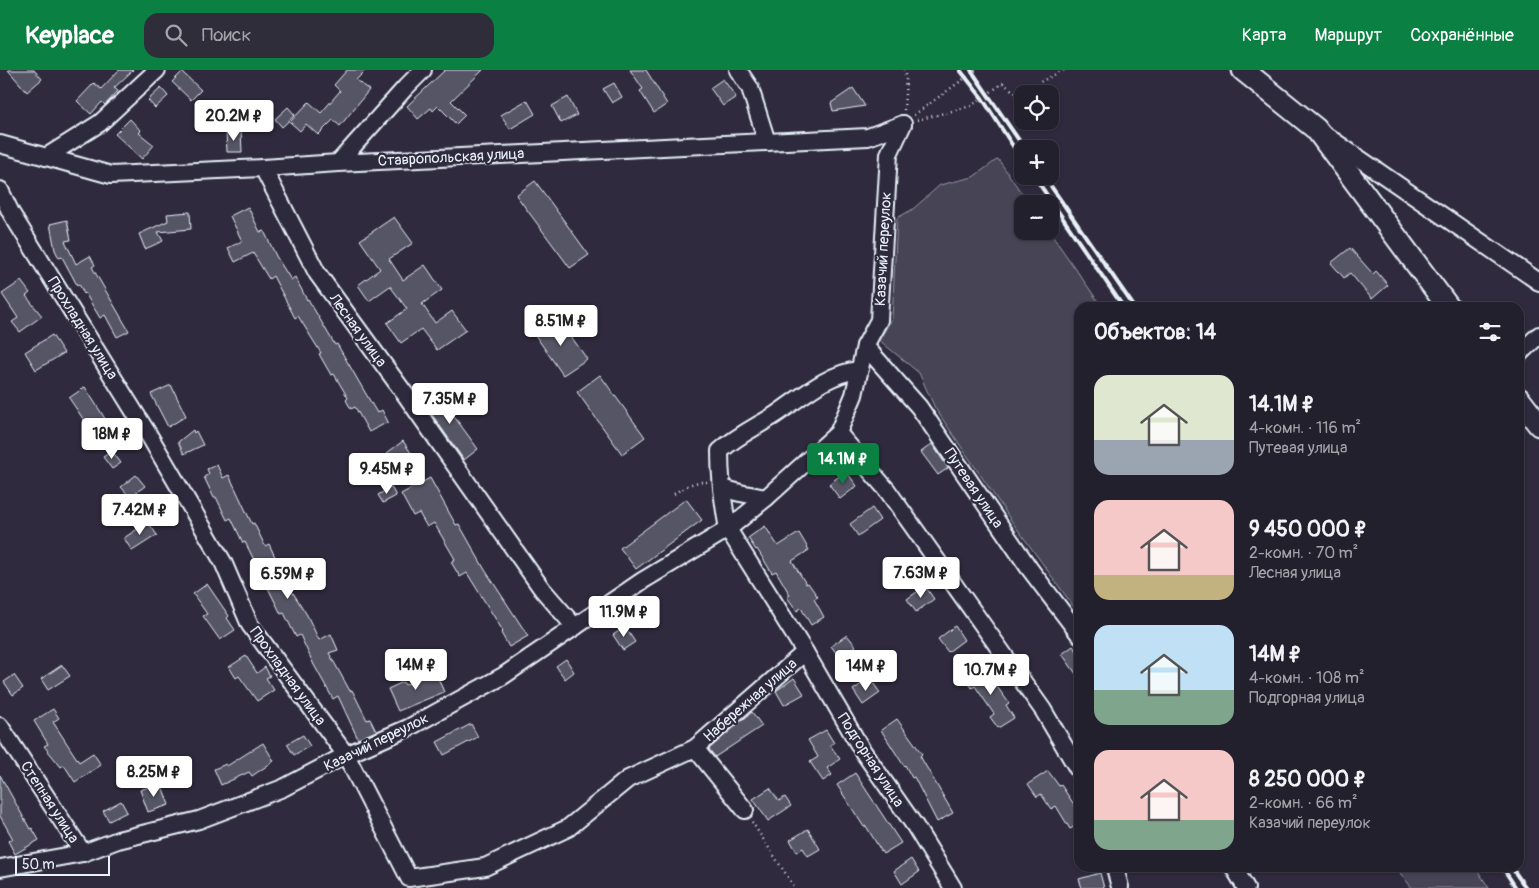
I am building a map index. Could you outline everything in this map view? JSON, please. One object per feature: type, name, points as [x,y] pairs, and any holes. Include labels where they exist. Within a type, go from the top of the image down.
[{"type":"main road","points":[[1243,70],[1316,129],[1445,302]]},
{"type":"main road","points":[[1524,405],[1539,424]]},
{"type":"street","points":[[46,157],[100,124],[157,70]]},
{"type":"street","points":[[338,163],[406,86],[424,70]]},
{"type":"street","points":[[738,70],[750,88],[767,142]]},
{"type":"street","name":"Ставропольская улица","points":[[0,144],[111,175],[868,137],[903,124]]},
{"type":"street","name":"Казачий переулок","points":[[0,868],[83,853],[118,840],[199,820],[283,788],[346,754],[408,728],[503,676],[642,581],[728,529],[766,498],[838,433],[854,395],[865,346],[879,320],[888,154],[903,124]]},
{"type":"street","points":[[1316,129],[1539,282]]},
{"type":"street","name":"Лесная улица","points":[[263,168],[317,273],[405,394],[542,589],[575,627]]},
{"type":"street","name":"Прохладная улица","points":[[0,190],[11,212],[150,437],[223,562],[250,624],[346,754],[409,878]]},
{"type":"street","points":[[1524,349],[1539,335]]},
{"type":"street","name":"Путевая улица","points":[[865,346],[919,407],[1029,568],[1074,627]]},
{"type":"street","points":[[728,529],[722,488],[720,451],[734,438],[773,416],[817,386],[847,371],[859,370]]},
{"type":"street","points":[[838,433],[887,490],[1043,710],[1074,763]]},
{"type":"street","points":[[722,488],[740,494],[766,498]]},
{"type":"street","name":"Подгорная улица","points":[[728,529],[805,652],[862,750],[915,826],[953,888]]},
{"type":"street","name":"Набережная улица","points":[[409,878],[485,867],[568,828],[628,779],[695,748],[805,652]]},
{"type":"street","name":"Степная улица","points":[[0,726],[83,853]]},
{"type":"street","name":"Набережная улица","points":[[695,748],[745,810]]},
{"type":"street","points":[[1116,872],[1120,887]]},
{"type":"street","points":[[1236,872],[1246,888]]},
{"type":"path","points":[[903,124],[906,79],[904,70]]},
{"type":"path","points":[[903,124],[976,70]]},
{"type":"path","points":[[1037,85],[1064,70]]},
{"type":"path","points":[[903,124],[971,106],[1003,83],[1014,92]]},
{"type":"path","points":[[674,494],[698,481],[709,482],[722,488]]},
{"type":"path","points":[[745,810],[795,888]]},
{"type":"shaded area","points":[[998,159],[1014,185],[1023,195],[1014,195],[1014,240],[1055,240],[1099,302],[1074,302],[1074,607],[1013,523],[935,408],[919,373],[879,340],[892,319],[897,218],[913,209],[940,185],[973,177]]},
{"type":"shaded area","points":[[1399,872],[1479,872],[1489,888],[1412,888]]},
{"type":"building","points":[[8,70],[34,70],[42,79],[27,92]]},
{"type":"building","points":[[119,70],[133,70],[114,88],[118,91],[105,105],[102,102],[91,114],[77,101],[94,83],[101,89]]},
{"type":"building","points":[[347,70],[366,70],[356,80],[369,90],[340,126],[333,120],[318,135],[306,124],[300,131],[290,122],[309,102],[321,113],[340,91],[334,85]]},
{"type":"building","points":[[445,70],[483,70],[451,101],[465,115],[456,124],[438,106],[433,111],[431,108],[418,119],[407,106]]},
{"type":"building","points":[[630,70],[646,70],[667,104],[654,113],[640,91],[643,89]]},
{"type":"building","points":[[182,72],[201,90],[191,100],[172,82]]},
{"type":"building","points":[[723,79],[736,97],[723,106],[710,88]]},
{"type":"building","points":[[614,83],[622,97],[612,103],[603,89]]},
{"type":"building","points":[[161,88],[168,96],[155,108],[148,100]]},
{"type":"building","points":[[853,88],[865,106],[833,111],[831,103]]},
{"type":"building","points":[[568,97],[577,115],[561,123],[552,106]]},
{"type":"building","points":[[527,100],[535,114],[510,129],[501,115]]},
{"type":"building","points":[[288,107],[295,115],[282,127],[275,119]]},
{"type":"building","points":[[130,119],[141,131],[139,133],[154,145],[142,159],[115,134]]},
{"type":"building","points":[[226,131],[241,131],[242,152],[227,152]]},
{"type":"building","points":[[535,181],[589,255],[570,268],[516,195]]},
{"type":"building","points":[[248,207],[260,232],[264,231],[276,256],[291,280],[295,277],[307,300],[335,345],[337,344],[377,413],[382,410],[388,422],[369,432],[355,407],[351,409],[346,400],[348,398],[334,374],[331,375],[319,354],[321,353],[298,316],[295,318],[273,276],[269,279],[253,253],[235,262],[228,248],[242,241],[230,216]]},
{"type":"building","points":[[190,212],[191,229],[158,232],[163,241],[145,249],[139,234],[168,221],[167,214]]},
{"type":"building","points":[[394,217],[413,243],[389,259],[403,280],[425,265],[442,290],[422,304],[435,323],[452,311],[466,330],[437,350],[421,329],[401,343],[387,323],[407,309],[390,286],[369,301],[358,285],[380,269],[360,240]]},
{"type":"building","points":[[67,220],[71,240],[65,241],[76,264],[90,256],[95,265],[92,267],[129,331],[117,337],[105,315],[100,318],[79,284],[77,285],[62,257],[59,258],[55,250],[50,224]]},
{"type":"building","points":[[1350,248],[1373,274],[1376,271],[1388,285],[1372,299],[1350,273],[1344,278],[1331,263]]},
{"type":"building","points":[[21,281],[30,293],[26,296],[42,316],[20,332],[12,322],[18,318],[2,294]]},
{"type":"building","points":[[558,318],[587,359],[563,375],[535,335]]},
{"type":"building","points":[[52,335],[64,353],[36,370],[25,352]]},
{"type":"building","points":[[600,375],[645,437],[622,454],[577,392]]},
{"type":"building","points":[[171,385],[186,416],[168,427],[151,394]]},
{"type":"building","points":[[85,387],[109,425],[94,435],[69,398]]},
{"type":"building","points":[[434,389],[478,449],[464,460],[421,399]]},
{"type":"building","points":[[193,430],[194,433],[196,431],[203,445],[184,454],[178,442]]},
{"type":"building","points":[[403,441],[411,453],[395,465],[387,453]]},
{"type":"building","points":[[932,444],[948,468],[938,475],[921,452]]},
{"type":"building","points":[[112,451],[121,463],[112,469],[103,457]]},
{"type":"building","points":[[217,465],[223,478],[229,475],[252,524],[254,523],[265,546],[269,544],[283,577],[307,615],[319,640],[331,634],[338,650],[329,653],[350,691],[352,690],[367,720],[370,719],[376,731],[358,739],[338,696],[333,699],[300,635],[296,637],[284,613],[281,614],[245,542],[243,543],[231,518],[227,520],[204,477],[209,474],[207,469]]},
{"type":"building","points":[[846,471],[857,486],[840,499],[829,484]]},
{"type":"building","points":[[136,475],[145,486],[130,497],[121,487]]},
{"type":"building","points":[[430,478],[456,525],[459,524],[485,570],[528,636],[509,647],[501,633],[503,631],[467,573],[460,577],[451,562],[455,559],[434,523],[427,527],[419,513],[413,516],[401,494]]},
{"type":"building","points":[[391,487],[396,496],[383,503],[378,495]]},
{"type":"building","points":[[686,499],[702,520],[636,569],[620,548]]},
{"type":"building","points":[[872,508],[880,520],[858,536],[850,524]]},
{"type":"building","points":[[148,522],[157,535],[132,551],[124,538]]},
{"type":"building","points":[[765,526],[778,546],[799,533],[809,550],[792,561],[806,584],[808,583],[818,597],[814,599],[824,617],[811,625],[801,608],[797,611],[787,597],[790,595],[776,571],[772,573],[748,538]]},
{"type":"building","points":[[207,584],[229,616],[227,618],[235,630],[220,640],[203,616],[207,614],[193,594]]},
{"type":"building","points":[[925,586],[934,599],[916,612],[907,599]]},
{"type":"building","points":[[955,626],[964,640],[948,652],[938,639]]},
{"type":"building","points":[[625,627],[635,642],[623,650],[613,635]]},
{"type":"building","points":[[847,635],[856,646],[840,658],[831,646]]},
{"type":"building","points":[[1073,646],[1074,647],[1074,671],[1062,654]]},
{"type":"building","points":[[246,656],[257,673],[265,667],[270,676],[266,678],[274,690],[257,701],[239,676],[236,678],[229,667]]},
{"type":"building","points":[[566,659],[574,672],[565,679],[556,666]]},
{"type":"building","points":[[62,665],[70,676],[48,690],[41,679]]},
{"type":"building","points":[[981,665],[1009,703],[1006,705],[1014,718],[998,728],[990,717],[994,714],[975,686],[972,688],[964,676]]},
{"type":"building","points":[[435,671],[444,692],[398,711],[388,689],[403,682],[405,685]]},
{"type":"building","points":[[14,675],[23,688],[13,695],[4,682]]},
{"type":"building","points":[[794,678],[804,694],[784,705],[776,691]]},
{"type":"building","points":[[870,678],[880,693],[863,705],[853,690]]},
{"type":"building","points":[[53,709],[59,718],[53,722],[79,762],[93,753],[101,765],[75,782],[64,765],[61,767],[44,746],[48,744],[34,721]]},
{"type":"building","points":[[752,712],[762,726],[715,757],[709,749]]},
{"type":"building","points":[[897,719],[922,754],[920,756],[953,813],[937,822],[914,777],[912,778],[881,730]]},
{"type":"building","points":[[471,724],[478,737],[444,755],[437,742]]},
{"type":"building","points":[[826,730],[834,743],[830,745],[840,759],[827,768],[832,775],[823,781],[810,762],[818,757],[808,740]]},
{"type":"building","points":[[303,735],[310,746],[294,755],[287,744]]},
{"type":"building","points":[[263,743],[274,761],[252,776],[249,772],[221,785],[214,769],[226,764],[227,766]]},
{"type":"building","points":[[1048,771],[1059,786],[1061,785],[1074,804],[1074,827],[1070,829],[1056,806],[1051,809],[1041,794],[1037,797],[1028,784]]},
{"type":"building","points":[[855,773],[901,843],[883,854],[837,785]]},
{"type":"building","points":[[0,775],[30,829],[32,828],[39,840],[15,854],[8,841],[13,839],[0,816]]},
{"type":"building","points":[[161,783],[169,805],[148,812],[140,790]]},
{"type":"building","points":[[770,788],[779,801],[785,797],[791,806],[768,821],[753,799]]},
{"type":"building","points":[[121,801],[127,812],[109,821],[103,811]]},
{"type":"building","points":[[808,829],[820,849],[808,856],[803,848],[797,852],[790,840]]},
{"type":"building","points":[[911,859],[919,872],[902,884],[894,871]]},
{"type":"building","points":[[1100,873],[1104,888],[1082,888],[1079,879]]},
{"type":"railway","points":[[960,70],[982,98],[1014,148]]},
{"type":"railway","points":[[971,70],[1019,140]]},
{"type":"railway","points":[[1040,185],[1120,302]]},
{"type":"railway","points":[[1050,185],[1131,302]]},
{"type":"railway","points":[[1506,872],[1516,888]]},
{"type":"railway","points":[[1515,872],[1526,888]]}]
